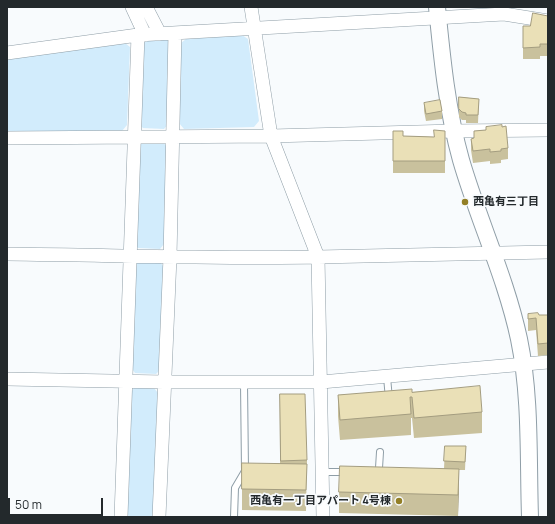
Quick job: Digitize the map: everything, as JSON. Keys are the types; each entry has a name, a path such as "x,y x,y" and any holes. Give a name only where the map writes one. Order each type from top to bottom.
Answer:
{"street":[{"path":"121,517 127,381 134,137 141,35 132,7"},
{"path":"146,7 160,34"},
{"path":"251,7 271,136 318,257 323,517"},
{"path":"7,53 141,35 254,28 438,12 504,14 548,20"},
{"path":"438,12 449,104 454,131 462,161 517,330 524,364 530,517"},
{"path":"160,517 170,257 175,33"},
{"path":"7,138 271,136 548,130"},
{"path":"7,254 130,255 170,257 318,257 548,252"},
{"path":"7,379 244,383 321,382 548,362"}],"lane":[{"path":"387,377 390,404"},
{"path":"234,517 235,488 245,471 244,383"},
{"path":"389,395 397,394"},
{"path":"380,452 376,470 387,468"},
{"path":"323,472 352,472"}],"shaded area":[{"path":"242,35 248,39 259,121 254,127 184,129 179,123 181,43 186,39"},
{"path":"167,39 170,45 168,124 164,129 143,128 138,123 141,46 145,40"},
{"path":"125,43 130,47 127,125 122,131 7,131 7,59"},
{"path":"142,141 163,142 167,147 164,244 160,249 138,248 133,242 137,148"},
{"path":"138,261 160,262 164,267 160,370 156,374 135,373 130,366 133,265"},
{"path":"134,388 154,388 158,393 155,513 152,517 129,517 126,511 131,392"}],"building":[{"path":"533,13 548,16 548,44 540,44 540,47 523,48 523,26 530,26"},
{"path":"459,97 479,99 478,115 466,115 466,113 462,112 459,109"},
{"path":"440,100 442,111 426,114 424,103"},
{"path":"502,125 502,127 506,126 508,148 501,149 501,151 490,152 490,149 473,151 471,139 474,138 474,131 486,130 486,127"},
{"path":"434,130 445,131 445,161 393,161 393,131 403,131 403,136 434,137"},
{"path":"538,313 539,315 548,315 548,343 538,344 536,318 528,319 528,314"},
{"path":"480,386 482,412 414,418 412,397 410,397 411,414 340,420 338,395 412,389 412,392"},
{"path":"280,394 305,394 307,460 281,461"},
{"path":"445,446 466,446 465,462 444,461"},
{"path":"242,463 307,464 306,490 242,489"},
{"path":"340,466 459,469 458,495 339,492"}],"place":[{"name":"西亀有三丁目","path":"465,202"},
{"name":"西亀有一丁目アパート 4号棟","path":"399,501"}]}
